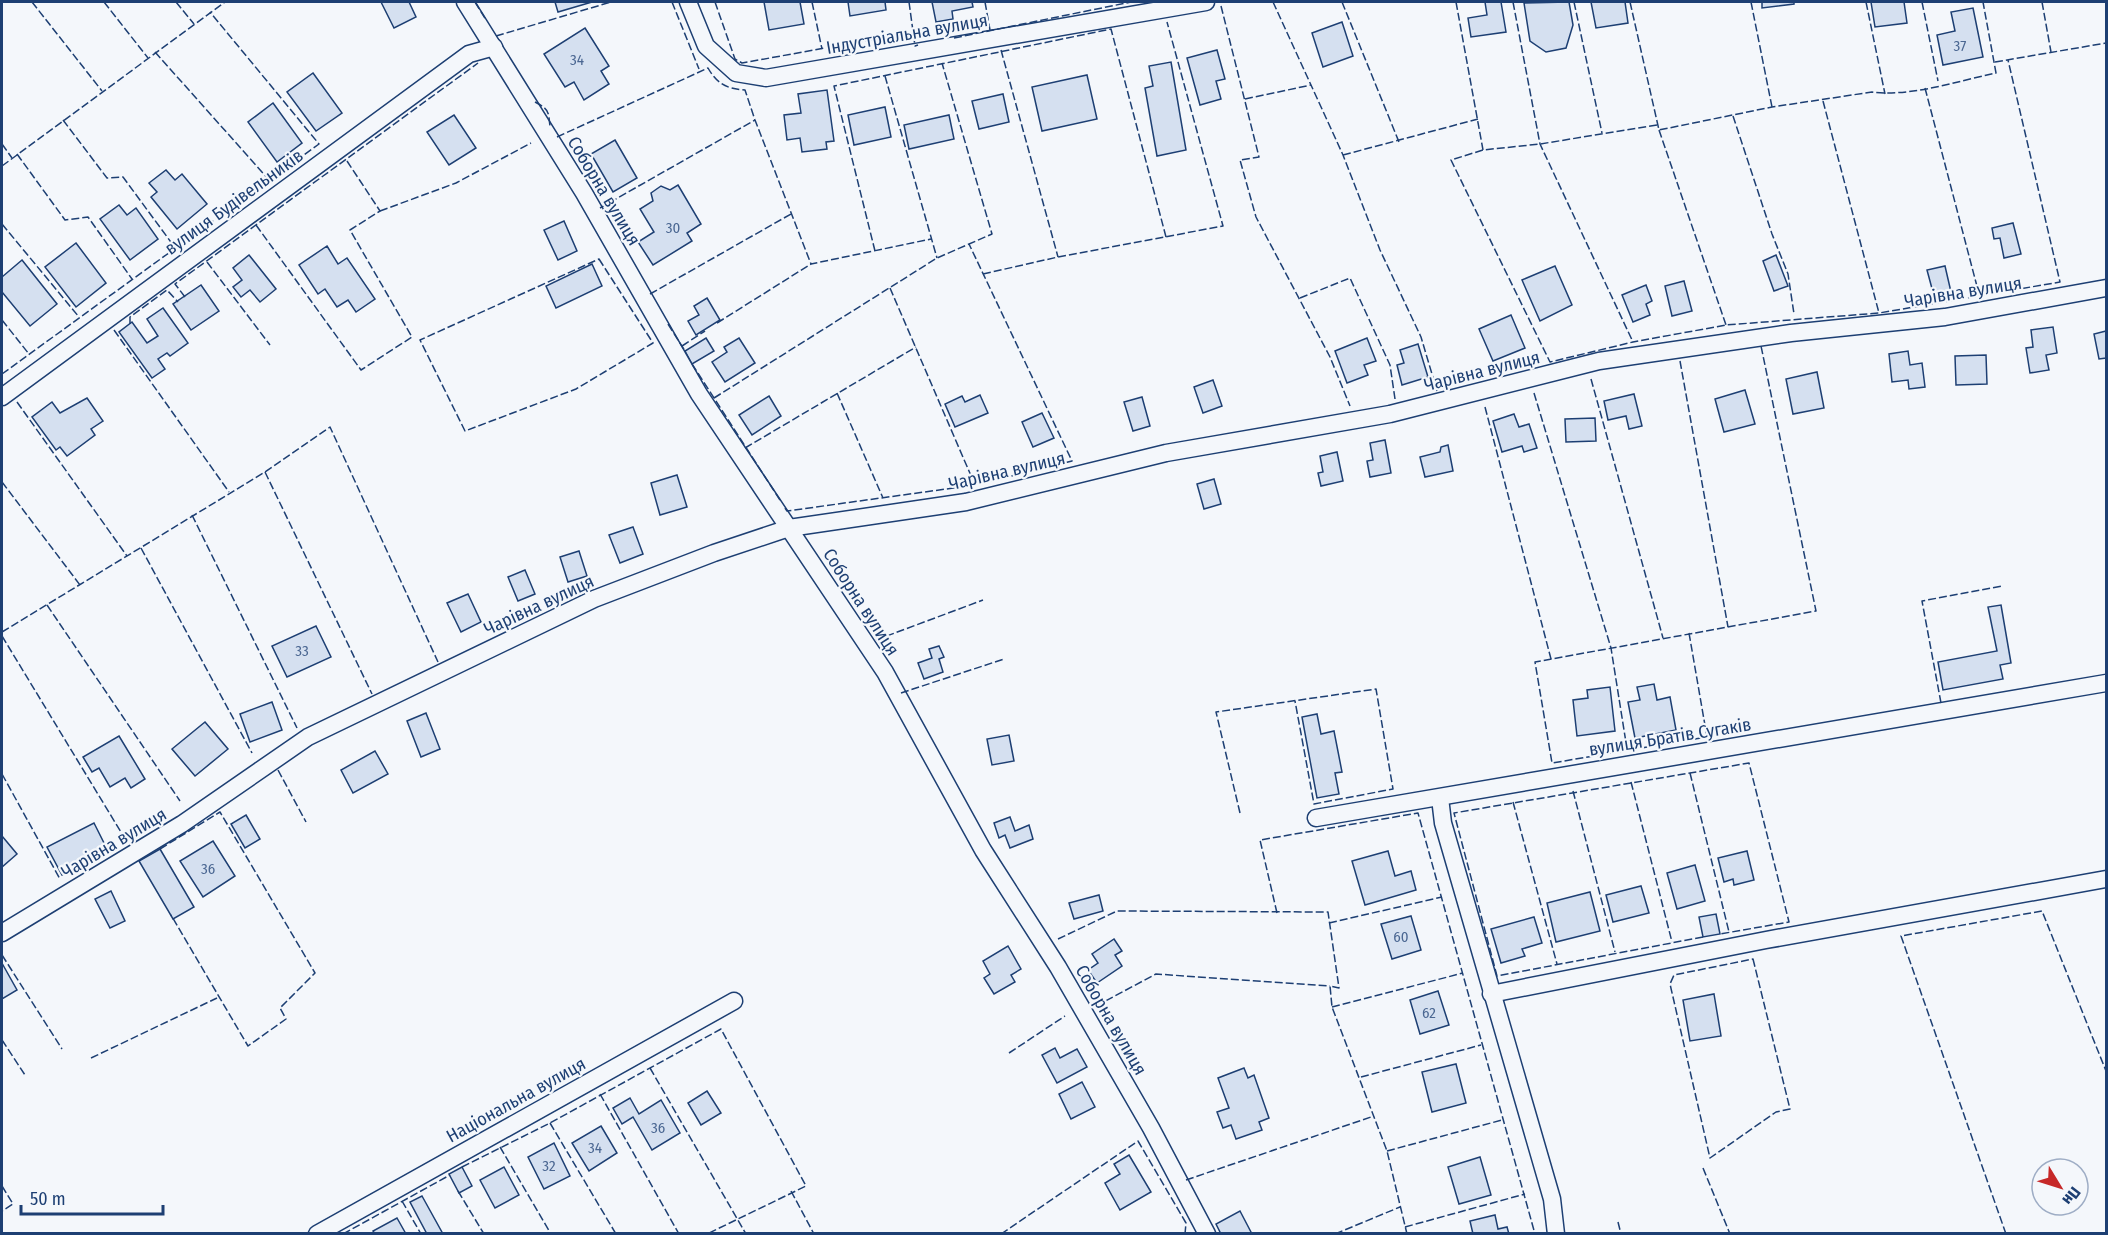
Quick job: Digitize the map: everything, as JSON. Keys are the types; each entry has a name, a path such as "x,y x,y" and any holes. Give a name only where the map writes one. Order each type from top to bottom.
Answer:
{"street":[{"name":"Соборна вулиця","path":"465,2 584,193 699,394 885,672 983,850 1058,967 1151,1128 1207,1233"},
{"name":"Індустріальна вулиця","path":"688,2 706,46 736,73 766,78 1206,2"},
{"name":"вулиця Будівельників","path":"2,396 469,54 494,47"},
{"name":"Чарівна вулиця","path":"2,933 182,824 317,732 594,599 714,553 789,528 966,502 1166,453 1390,414 1599,361 1791,333 1945,317 2106,288"},
{"name":"вулиця Братів Сугаків","path":"1316,818 2106,683"},
{"path":"1440,798 1443,824 1552,1199 1556,1233"},
{"path":"1491,994 1766,940 2106,879"},
{"name":"Національна вулиця","path":"317,1233 734,1001"}],"building":[{"path":"381,2 409,2 416,17 394,28"},
{"path":"555,2 592,2 558,12"},
{"path":"764,2 800,2 804,24 769,30"},
{"path":"848,2 885,2 886,10 850,16"},
{"path":"932,2 972,2 973,7 952,11 953,19 936,22"},
{"path":"1485,2 1501,2 1506,32 1471,37 1468,18 1487,15"},
{"path":"1569,2 1573,25 1566,48 1546,52 1530,41 1524,3"},
{"path":"1591,2 1625,2 1628,23 1596,28"},
{"path":"1762,2 1794,2 1794,4 1762,8"},
{"path":"1871,2 1904,2 1907,23 1875,27"},
{"path":"1973,8 1983,57 1943,65 1937,35 1955,31 1951,12"},
{"path":"1342,22 1353,56 1323,67 1312,33"},
{"path":"585,28 609,66 601,71 609,84 584,100 574,82 565,87 544,54"},
{"path":"1217,50 1225,79 1216,81 1221,99 1200,105 1187,58"},
{"path":"1171,62 1186,150 1157,156 1145,88 1153,86 1149,66"},
{"path":"313,73 342,113 316,131 287,92"},
{"path":"1087,75 1097,119 1042,131 1032,87"},
{"path":"827,90 834,141 826,142 827,149 802,152 800,138 787,140 784,115 801,113 798,94"},
{"path":"1003,94 1009,122 979,129 972,101"},
{"path":"273,103 302,143 277,162 248,122"},
{"path":"885,107 891,137 854,145 848,115"},
{"path":"454,115 476,148 449,165 427,132"},
{"path":"949,115 954,139 909,149 904,125"},
{"path":"615,140 637,178 613,192 591,154"},
{"path":"166,170 175,180 182,174 207,204 177,229 151,197 157,192 149,183"},
{"path":"678,185 701,224 687,233 692,241 653,265 638,242 654,232 640,209 653,201 651,193 661,186 670,190"},
{"path":"119,205 127,215 136,208 158,239 130,260 100,219"},
{"path":"564,221 577,251 558,260 544,230"},
{"path":"2013,223 2021,254 2004,258 2000,238 1994,239 1992,228"},
{"path":"76,243 106,283 76,307 45,267"},
{"path":"327,246 338,264 347,258 375,299 356,312 348,300 337,307 325,289 318,294 299,265"},
{"path":"249,255 276,289 260,302 250,290 241,297 233,287 242,280 233,268"},
{"path":"1776,255 1788,286 1774,291 1763,261"},
{"path":"22,260 57,304 30,326 2,292 2,277"},
{"path":"592,264 602,286 556,308 546,286"},
{"path":"1555,266 1572,305 1540,321 1522,280"},
{"path":"1945,266 1951,292 1934,296 1927,270"},
{"path":"1684,281 1692,311 1672,316 1665,286"},
{"path":"201,285 219,311 191,330 173,304"},
{"path":"1646,285 1652,301 1646,304 1650,315 1633,322 1622,295"},
{"path":"707,298 720,320 696,335 688,321 699,315 694,306"},
{"path":"163,308 188,343 170,356 167,353 158,359 165,369 152,378 119,332 132,322 147,343 158,336 147,319"},
{"path":"1511,315 1525,348 1493,361 1479,329"},
{"path":"2053,327 2057,353 2046,355 2049,370 2030,373 2026,348 2033,347 2031,330"},
{"path":"2106,331 2106,358 2099,359 2094,334"},
{"path":"706,338 714,351 692,364 685,351"},
{"path":"739,338 755,363 725,382 712,362 727,352 724,347"},
{"path":"1367,338 1376,361 1364,365 1368,375 1347,383 1335,351"},
{"path":"1418,344 1428,377 1402,385 1397,365 1404,363 1400,350"},
{"path":"1908,351 1910,365 1922,363 1925,387 1909,389 1908,380 1892,382 1889,354"},
{"path":"1986,355 1987,384 1956,385 1955,356"},
{"path":"1817,372 1824,408 1793,414 1786,379"},
{"path":"1213,380 1222,406 1203,413 1194,387"},
{"path":"1745,390 1755,424 1724,432 1715,399"},
{"path":"1634,394 1642,426 1629,429 1626,416 1608,420 1604,401"},
{"path":"980,395 988,413 955,427 945,404 962,396 965,402"},
{"path":"769,396 781,416 752,435 739,415"},
{"path":"1142,397 1150,426 1133,431 1124,402"},
{"path":"87,398 103,421 91,429 95,435 67,456 60,447 56,450 32,417 52,402 60,413"},
{"path":"1042,413 1054,438 1033,447 1022,422"},
{"path":"1514,414 1519,427 1529,424 1537,448 1524,452 1522,446 1502,452 1493,421"},
{"path":"1595,418 1596,441 1566,442 1565,419"},
{"path":"1385,440 1391,473 1370,477 1367,461 1373,460 1370,443"},
{"path":"1448,445 1453,471 1425,477 1420,457 1440,452 1441,447"},
{"path":"1337,452 1343,481 1321,486 1318,473 1323,472 1320,456"},
{"path":"677,475 687,507 660,515 651,483"},
{"path":"1214,479 1221,504 1204,509 1197,484"},
{"path":"633,527 643,554 620,563 609,535"},
{"path":"579,551 587,576 568,582 560,557"},
{"path":"525,570 535,594 518,601 508,577"},
{"path":"468,594 481,622 461,632 447,603"},
{"path":"2001,605 2011,663 2000,665 2003,679 1943,690 1938,662 1997,651 1988,607"},
{"path":"316,626 331,657 287,677 272,646"},
{"path":"939,646 944,657 939,659 943,672 924,679 918,663 932,658 929,649"},
{"path":"1654,684 1657,700 1670,697 1676,730 1635,738 1628,702 1640,700 1637,687"},
{"path":"1610,687 1615,731 1577,736 1573,700 1588,698 1587,690"},
{"path":"272,702 282,730 250,742 240,714"},
{"path":"426,713 440,749 421,757 407,721"},
{"path":"1317,714 1321,734 1334,731 1342,772 1335,773 1339,794 1317,798 1302,717"},
{"path":"205,722 228,749 195,776 172,749"},
{"path":"1009,735 1014,761 992,765 987,739"},
{"path":"119,736 145,779 131,788 125,778 110,787 99,768 92,772 83,757"},
{"path":"375,751 388,774 353,793 341,770"},
{"path":"246,815 260,839 245,848 231,824"},
{"path":"1010,817 1015,831 1029,825 1033,839 1010,848 1005,835 999,838 994,823"},
{"path":"94,823 108,851 62,875 47,847"},
{"path":"2,836 17,854 2,867"},
{"path":"213,841 235,876 203,897 180,861"},
{"path":"160,849 194,907 173,919 139,861"},
{"path":"1388,851 1395,876 1411,871 1416,890 1365,905 1352,861"},
{"path":"1747,851 1754,880 1734,885 1733,879 1724,882 1718,858"},
{"path":"1695,865 1705,901 1677,909 1667,873"},
{"path":"1641,886 1649,913 1613,922 1606,895"},
{"path":"111,891 125,921 110,928 95,899"},
{"path":"1590,892 1600,931 1556,942 1547,903"},
{"path":"1099,895 1103,911 1074,919 1069,903"},
{"path":"1716,914 1720,934 1703,937 1699,917"},
{"path":"1411,916 1421,950 1392,959 1381,924"},
{"path":"1534,917 1542,943 1522,949 1525,956 1501,963 1491,929"},
{"path":"1114,939 1122,951 1115,955 1122,966 1097,983 1088,970 1098,963 1092,954"},
{"path":"1008,946 1021,969 1011,975 1015,982 994,994 984,978 990,974 983,961"},
{"path":"2,966 17,990 2,999"},
{"path":"1438,991 1449,1025 1420,1034 1410,1000"},
{"path":"1714,994 1721,1036 1690,1041 1683,1000"},
{"path":"1055,1048 1060,1058 1077,1049 1087,1067 1057,1083 1042,1055"},
{"path":"1456,1064 1466,1103 1432,1112 1422,1072"},
{"path":"1244,1068 1248,1078 1254,1075 1269,1118 1259,1122 1262,1130 1236,1139 1231,1125 1223,1128 1217,1112 1229,1108 1218,1078"},
{"path":"1082,1082 1095,1107 1071,1119 1059,1094"},
{"path":"707,1091 721,1113 701,1125 688,1103"},
{"path":"630,1098 639,1114 661,1100 680,1133 652,1150 633,1117 622,1124 613,1108"},
{"path":"601,1126 617,1153 589,1171 572,1143"},
{"path":"554,1143 570,1176 544,1189 528,1157"},
{"path":"1129,1155 1151,1192 1120,1210 1105,1183 1120,1174 1114,1164"},
{"path":"1480,1157 1491,1195 1459,1204 1448,1167"},
{"path":"462,1167 472,1186 459,1193 449,1174"},
{"path":"504,1167 519,1195 495,1208 480,1180"},
{"path":"422,1196 443,1234 427,1234 410,1202"},
{"path":"1240,1211 1252,1234 1221,1234 1216,1224"},
{"path":"1495,1215 1498,1229 1507,1227 1509,1234 1473,1234 1470,1221"},
{"path":"397,1218 406,1234 375,1234 373,1231"}],"fence":[{"path":"32,2 102,91"},
{"path":"104,2 148,58"},
{"path":"176,2 194,24"},
{"path":"2,166 225,2"},
{"path":"475,2 486,20"},
{"path":"496,36 611,2"},
{"path":"672,2 699,69"},
{"path":"715,2 735,59 742,63 914,32"},
{"path":"812,2 822,49"},
{"path":"909,2 915,46 918,45"},
{"path":"985,2 990,30"},
{"path":"954,38 1131,2"},
{"path":"1273,2 1343,155 1380,250 1421,337 1437,391"},
{"path":"1342,2 1399,142"},
{"path":"1456,2 1483,150"},
{"path":"1513,2 1540,144 1633,342"},
{"path":"1574,2 1602,133"},
{"path":"1630,2 1659,130 1772,107 1872,92 1919,90 1996,73 1983,2"},
{"path":"1751,2 1772,107"},
{"path":"1866,2 1885,94"},
{"path":"1922,2 1938,81"},
{"path":"2042,2 2051,52"},
{"path":"1221,6 1259,157 1240,160 1256,217 1330,357 1350,406"},
{"path":"2,374 319,144 210,12"},
{"path":"983,274 1058,257 1223,226 1167,22"},
{"path":"875,251 834,86 1111,29 1166,237"},
{"path":"1995,62 2106,43"},
{"path":"1001,50 1058,257"},
{"path":"155,52 270,181"},
{"path":"1657,125 1540,144 1483,150 1451,160 1550,362 1633,342 1726,325 1879,313 2060,282 2008,60"},
{"path":"185,297 175,284 478,63"},
{"path":"714,398 937,258 992,234 942,63"},
{"path":"557,137 708,68 723,85 745,90 811,264 931,239"},
{"path":"885,76 937,258"},
{"path":"1245,99 1311,85"},
{"path":"1925,88 1979,294"},
{"path":"1823,101 1879,313"},
{"path":"535,102 547,111 550,126"},
{"path":"1733,116 1772,234 1788,274 1794,314"},
{"path":"1343,155 1478,119"},
{"path":"63,120 107,178 123,177 176,249"},
{"path":"600,208 755,120"},
{"path":"1659,130 1726,325"},
{"path":"380,211 456,183 531,143"},
{"path":"2,144 12,158"},
{"path":"17,154 65,220 88,217 132,279"},
{"path":"256,225 361,370 412,337 350,230 380,211 347,161"},
{"path":"650,294 791,214"},
{"path":"2,224 79,317"},
{"path":"785,508 787,511 975,485 1072,461 969,244"},
{"path":"599,259 653,343 576,389 465,431 420,340 599,259"},
{"path":"207,262 270,345"},
{"path":"717,323 811,264"},
{"path":"1300,298 1350,278 1390,365 1395,399"},
{"path":"890,288 975,485"},
{"path":"130,324 130,317 167,290 178,302"},
{"path":"2,320 29,354"},
{"path":"668,324 685,351"},
{"path":"114,330 229,492"},
{"path":"682,346 705,331"},
{"path":"1689,633 1707,737 1552,763 1535,662 1816,611 1761,346"},
{"path":"745,448 916,347"},
{"path":"1680,361 1728,627"},
{"path":"692,364 780,500"},
{"path":"1591,379 1663,638"},
{"path":"837,393 883,498"},
{"path":"1534,393 1611,648 1627,749"},
{"path":"17,402 127,556"},
{"path":"1485,407 1551,659"},
{"path":"2,632 265,472 330,427 438,662"},
{"path":"265,472 372,694"},
{"path":"2,482 80,585"},
{"path":"192,515 297,728"},
{"path":"141,548 252,753"},
{"path":"1941,703 1922,601 2002,586"},
{"path":"876,640 983,600"},
{"path":"47,605 180,801"},
{"path":"2,636 127,842"},
{"path":"901,693 1004,659"},
{"path":"1240,813 1216,712 1376,689 1393,789 1314,804 1295,701"},
{"path":"1703,937 1497,976 1454,813 1749,763 1789,922 1720,934"},
{"path":"278,770 306,822"},
{"path":"1690,773 1729,932"},
{"path":"2,774 60,879"},
{"path":"1631,782 1672,942"},
{"path":"1573,791 1615,952"},
{"path":"1513,802 1557,964"},
{"path":"160,849 220,812 315,973 280,1008 286,1019 248,1046 171,915"},
{"path":"1277,913 1260,840 1418,813 1535,1234"},
{"path":"1329,923 1442,897"},
{"path":"1058,939 1117,911 1328,912 1339,988 1330,986 1332,1007 1387,1151 1407,1234"},
{"path":"2006,1234 1901,936 2042,911 2106,1071"},
{"path":"2,955 62,1049"},
{"path":"1753,959 1790,1109 1776,1112 1710,1158 1670,984 1674,975 1753,959"},
{"path":"1332,1007 1463,973"},
{"path":"1096,1006 1156,974 1330,986"},
{"path":"91,1058 217,998"},
{"path":"1009,1053 1065,1016"},
{"path":"462,1167 550,1123 721,1029 806,1186 707,1234"},
{"path":"2,1040 25,1075"},
{"path":"1361,1077 1481,1045"},
{"path":"650,1068 746,1234"},
{"path":"600,1094 679,1234"},
{"path":"1186,1180 1374,1116"},
{"path":"1387,1151 1502,1120"},
{"path":"550,1123 616,1234"},
{"path":"1001,1234 1138,1141 1186,1223 1185,1234"},
{"path":"500,1147 551,1234"},
{"path":"1703,1168 1730,1234"},
{"path":"343,1234 450,1175"},
{"path":"2,1186 13,1204 2,1211"},
{"path":"458,1191 484,1234"},
{"path":"791,1191 814,1234"},
{"path":"1405,1227 1525,1194"},
{"path":"402,1201 421,1234"},
{"path":"1335,1234 1400,1207"},
{"path":"1618,1222 1621,1234"}]}
